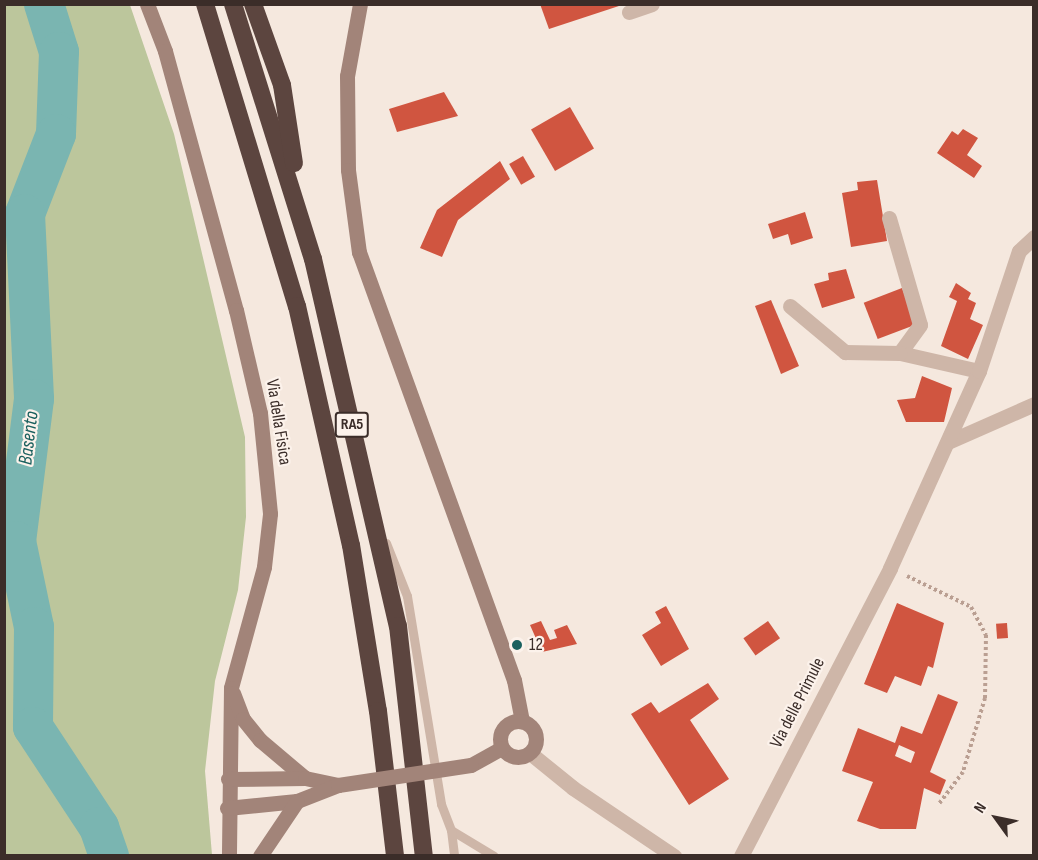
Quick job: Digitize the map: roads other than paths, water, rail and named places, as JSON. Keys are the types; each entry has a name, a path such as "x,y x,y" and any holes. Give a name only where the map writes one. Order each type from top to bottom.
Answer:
{"highway":[{"name":"RA5","path":"205,4 297,306 351,545 378,711 394,855"},
{"name":"RA5","path":"233,4 303,224 398,626 424,855"},
{"path":"254,4 282,85 303,224"}],"street":[{"name":"Via della Fisica","path":"147,4 168,63 260,413 270,514 264,567 231,688 227,808 229,855"},
{"path":"360,4 347,76 348,170 359,252 514,680 522,721 537,738 530,753"},
{"path":"629,12 652,4"},
{"path":"889,218 920,326 900,352"},
{"name":"Via delle Primule","path":"741,855 890,568 979,370 1019,251 1034,237"},
{"path":"790,306 845,352 900,352 979,370"},
{"path":"948,442 1034,404"},
{"path":"231,688 243,720 305,778"},
{"path":"227,808 297,801 338,785 471,765 502,748 507,725 522,721"},
{"path":"502,748 515,757 530,753"},
{"path":"530,753 573,788 674,855"},
{"path":"228,779 305,778 338,785"},
{"path":"260,855 297,801"}],"lane":[{"path":"368,494 406,596 441,804 451,830 454,855"},
{"path":"451,830 492,854 503,855"}],"waterway":[{"name":"Basento","path":"44,4 59,52 56,134 25,214 34,399 16,541 34,627 33,727 99,827 109,856"}],"place":[{"name":"12","path":"517,645"}]}
